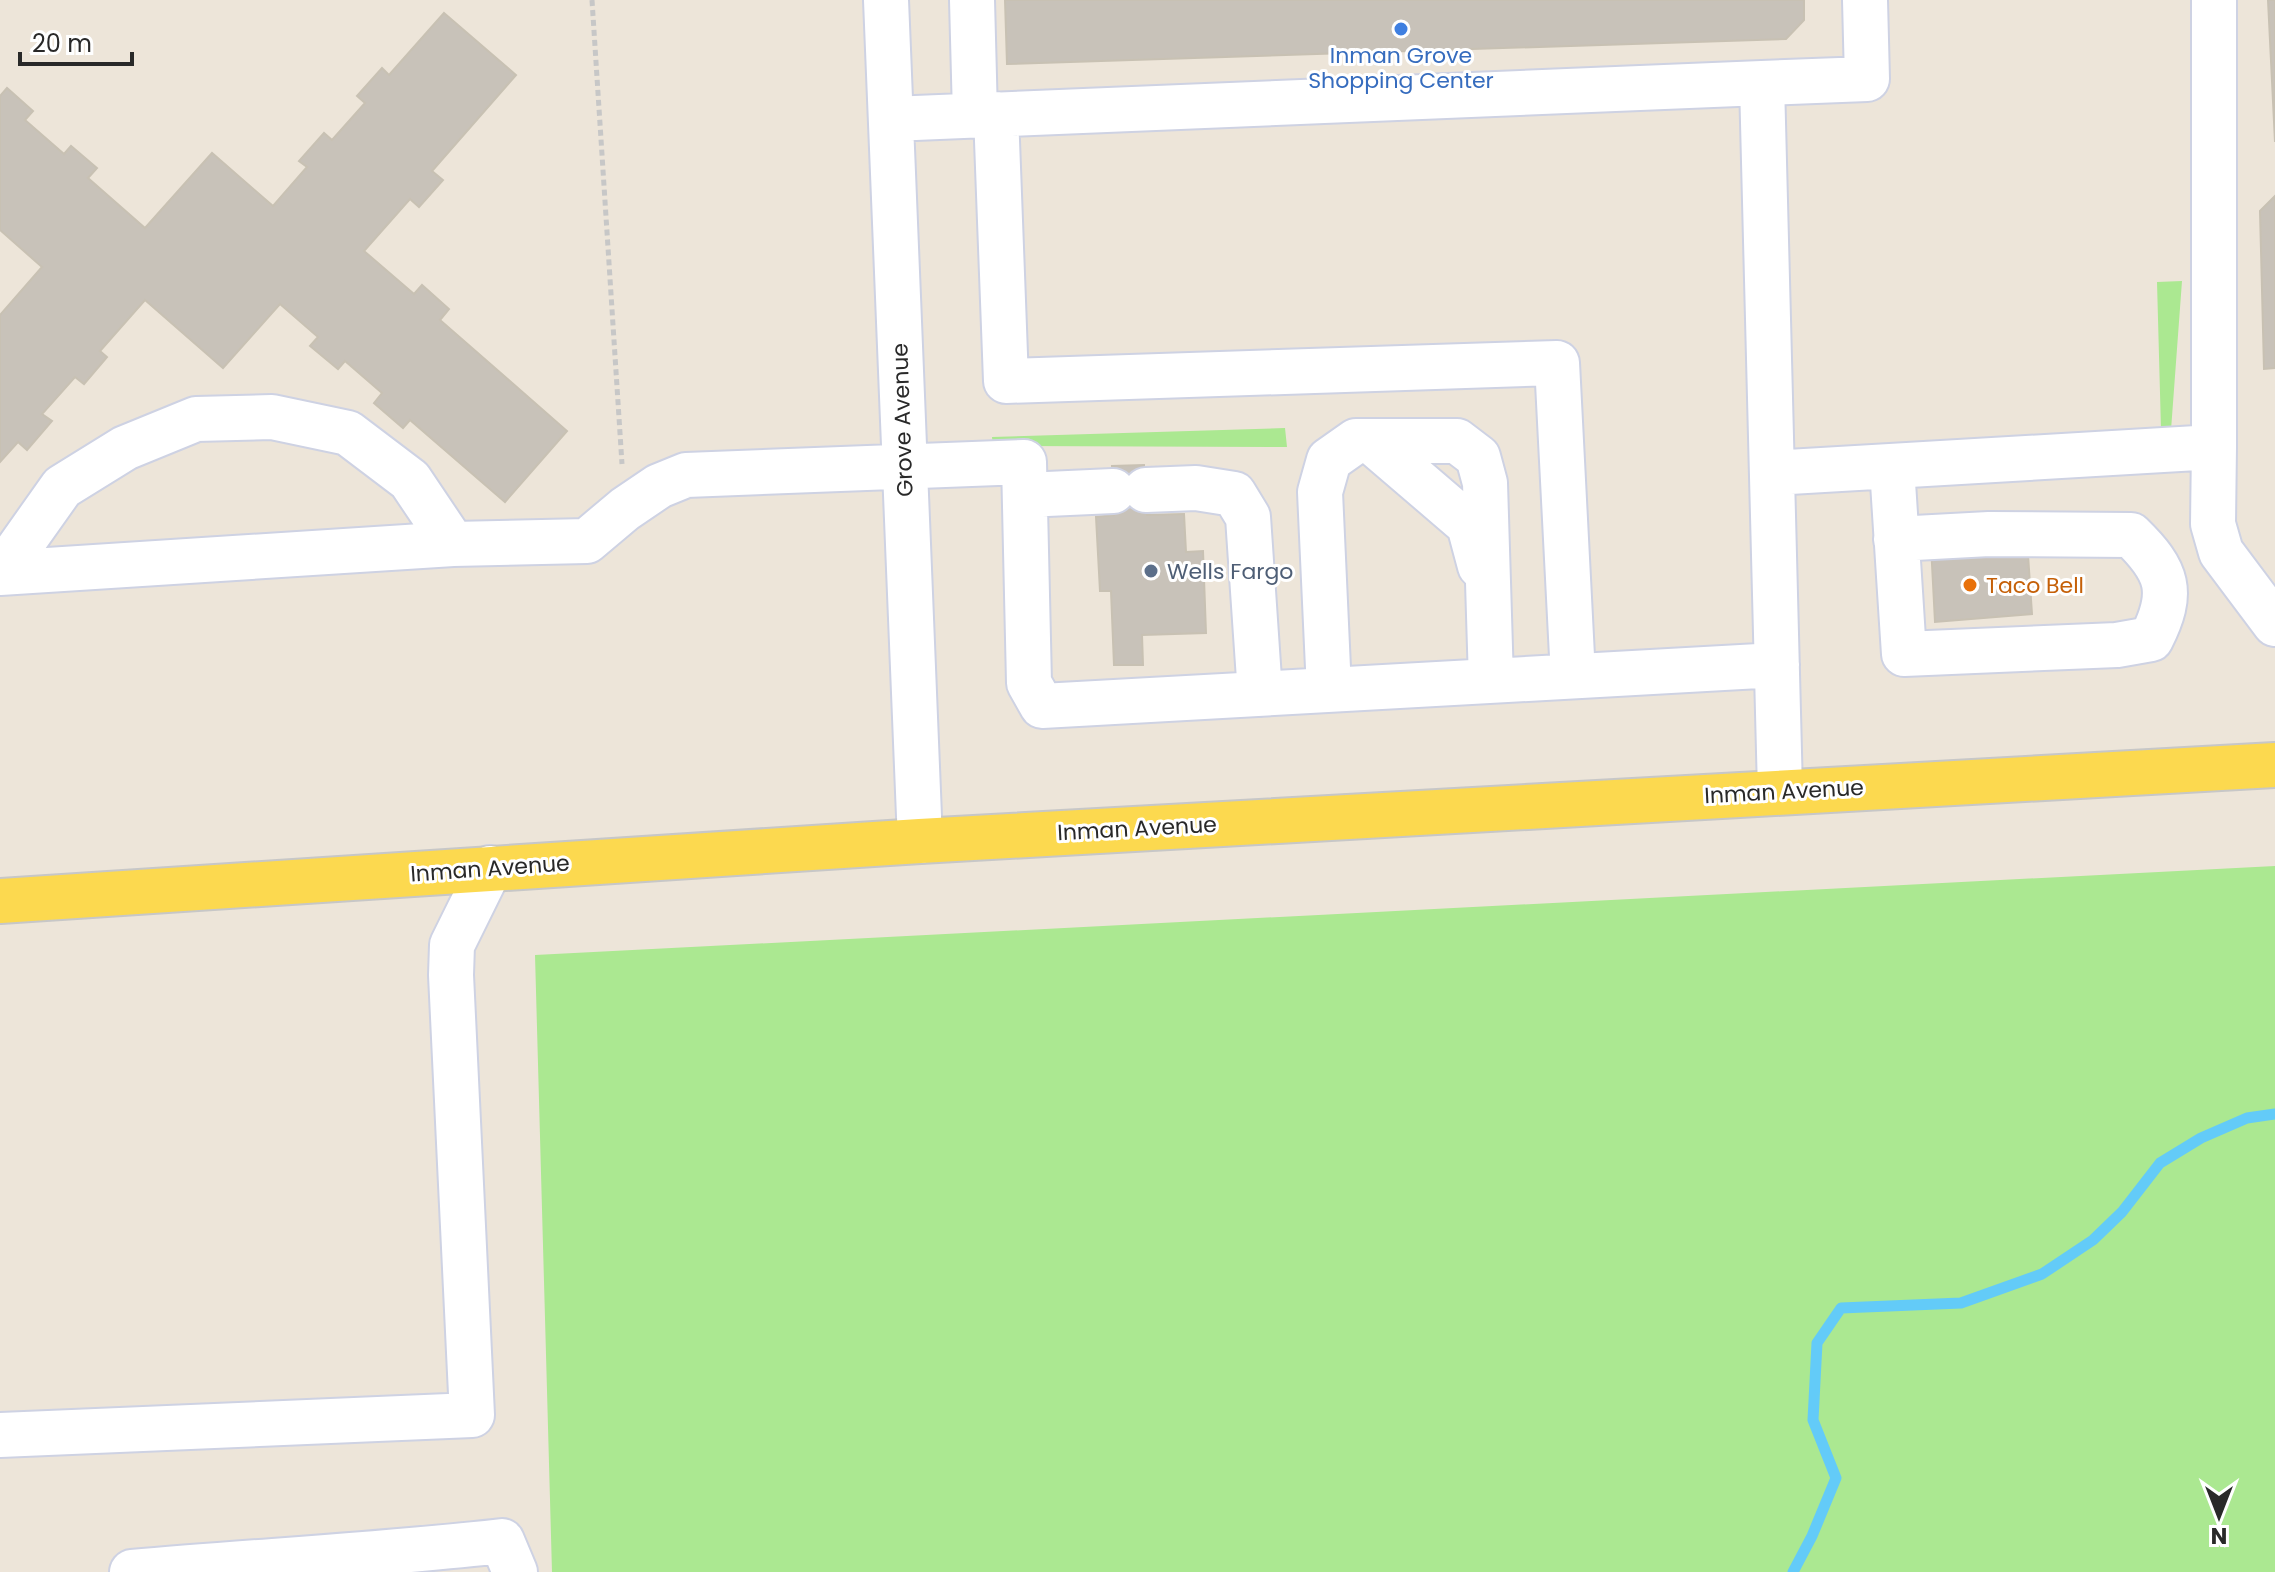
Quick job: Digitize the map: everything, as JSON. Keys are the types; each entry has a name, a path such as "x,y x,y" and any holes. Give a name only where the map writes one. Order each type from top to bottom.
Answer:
{"main road":[{"name":"Inman Avenue","path":"0,901 920,841 2275,765"}],"street":[{"name":"Grove Avenue","path":"886,0 920,841"},
{"path":"972,0 986,114 1006,381 1557,363 1573,676"},
{"path":"891,119 1867,79 1865,0"},
{"path":"2214,0 2213,524 2221,552 2275,624"},
{"path":"1762,83 1780,791"},
{"path":"1,573 62,487 125,448 196,419 272,417 348,433 410,480 453,544"},
{"path":"1329,690 1320,492 1329,460 1356,441 1457,441 1478,457 1485,483 1491,681"},
{"path":"1371,441 1469,525 1488,599"},
{"path":"1772,473 2214,447"},
{"path":"1,573 453,544 587,541 659,486 686,475 1024,462 1029,683 1042,706 1777,665"},
{"path":"1892,467 1896,539 1904,654 2117,645 2151,639 2163,615 2166,585 2152,556 2131,535 1989,534 1896,539"},
{"path":"1025,495 1196,488 1234,494 1248,517 1260,694"},
{"path":"0,1435 472,1415 452,945 490,868"},
{"path":"132,1572 394,1553 502,1541 515,1572"}],"path":[{"path":"592,0 625,509"}],"green space":[{"path":"2182,281 2171,430 2161,430 2157,282"},
{"path":"1285,428 1287,447 993,446 992,437"},
{"path":"2275,866 2275,1572 552,1572 535,955"}],"building":[{"name":"Inman Grove Shopping Center","path":"1005,0 1804,0 1804,20 1786,39 1007,64"},
{"path":"2268,0 2275,0 2275,142"},
{"path":"444,13 516,75 432,171 443,180 419,207 410,199 364,251 414,294 422,285 449,309 440,320 567,431 505,502 410,420 403,428 374,403 382,393 345,361 338,369 310,346 318,337 280,304 223,368 145,300 100,351 107,357 84,384 75,377 42,414 52,421 27,450 18,442 0,462 0,315 42,267 0,230 0,96 7,88 33,111 25,120 64,154 71,146 97,168 88,178 145,228 212,153 273,206 307,167 299,161 324,133 332,140 365,103 357,96 382,68 389,75"},
{"path":"2275,196 2275,368 2264,369 2260,211"},
{"name":"Wells Fargo","path":"1144,465 1147,515 1184,514 1186,552 1203,551 1206,633 1142,635 1143,665 1114,665 1111,591 1100,591 1096,517 1114,515 1112,466"},
{"path":"2027,540 2032,614 1935,622 1931,545"}],"waterway":[{"path":"1793,1572 1836,1478 1813,1420 1817,1343 1841,1308 1961,1303 2042,1274 2093,1240 2122,1212 2160,1163 2201,1138 2247,1118 2275,1114"}],"place":[{"name":"Inman Grove Shopping Center","path":"1401,29"},
{"name":"Wells Fargo","path":"1151,571"},
{"name":"Taco Bell","path":"1970,585"}]}
